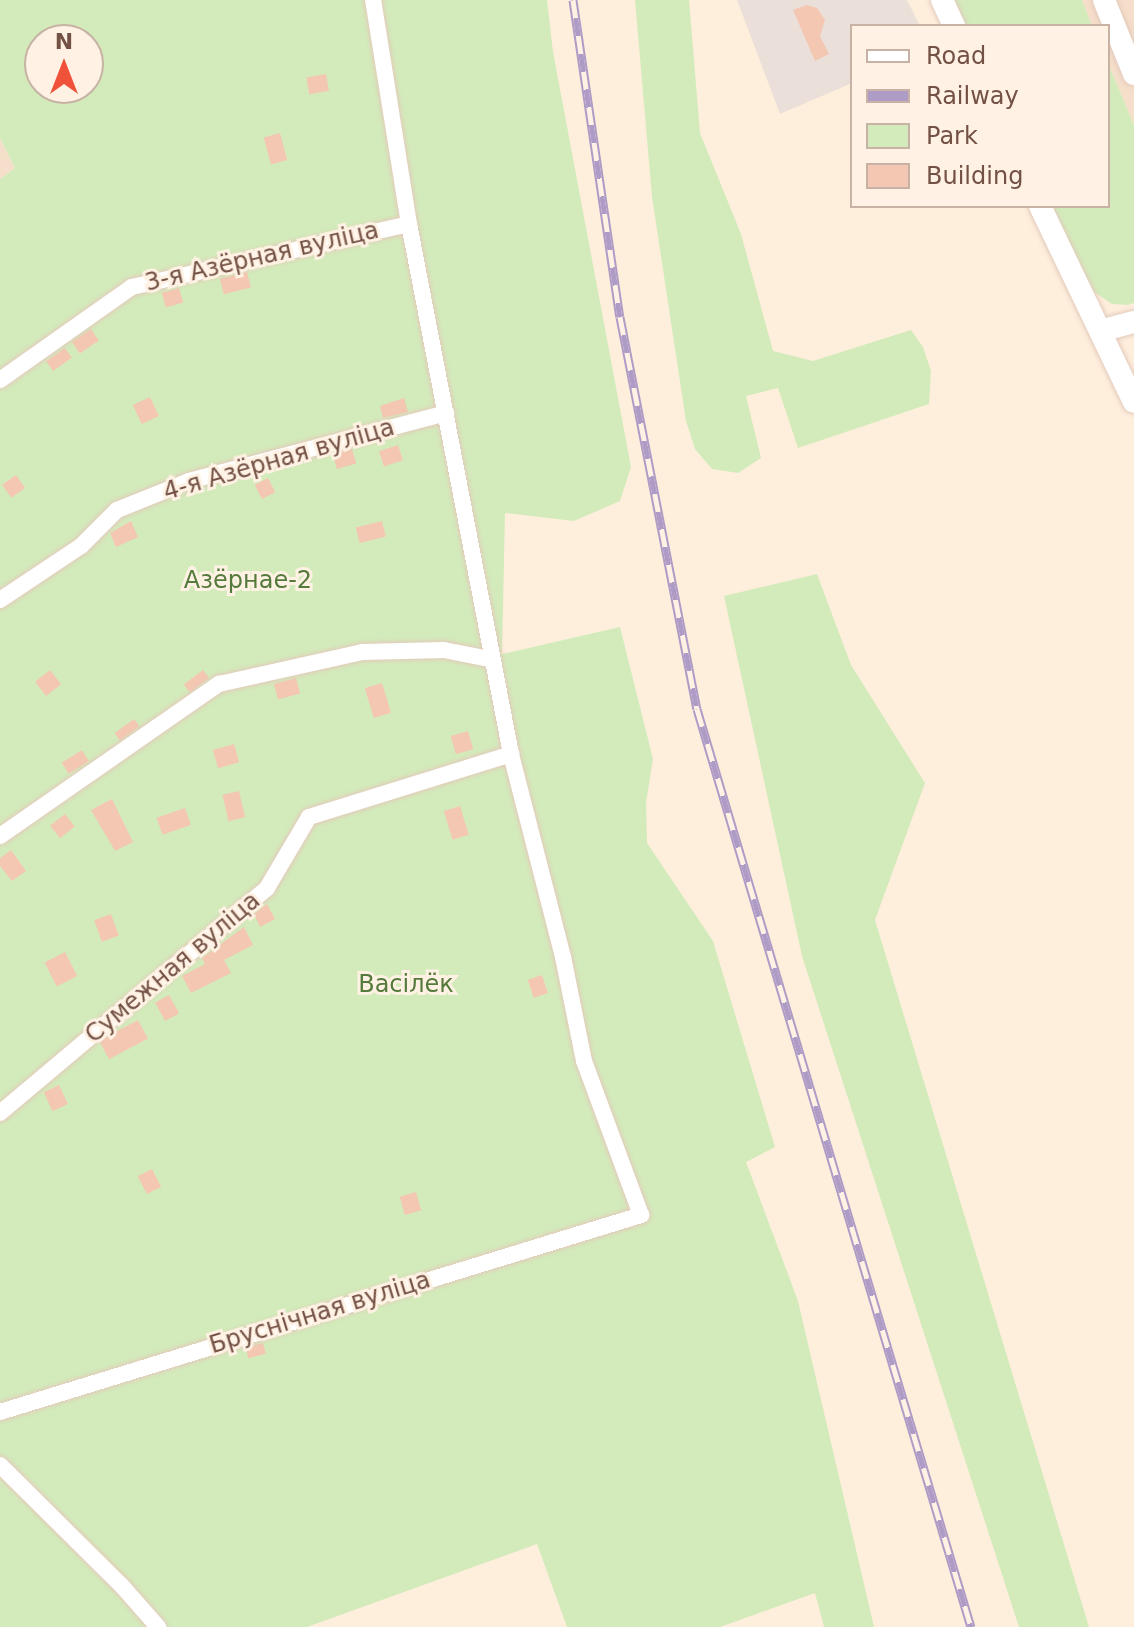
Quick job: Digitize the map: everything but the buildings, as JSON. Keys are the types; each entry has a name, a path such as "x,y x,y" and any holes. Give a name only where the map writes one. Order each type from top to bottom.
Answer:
{"main road":[{"path":"942,0 953,24"},
{"path":"1104,0 1134,74"},
{"path":"1041,208 1134,402"},
{"path":"1100,331 1134,322"}],"street":[{"path":"373,0 409,224 490,659 511,754"},
{"name":"3-я Азёрная вуліца","path":"0,380 132,287 409,224"},
{"name":"4-я Азёрная вуліца","path":"0,600 81,546 117,510 131,504 189,481 446,413"},
{"path":"0,836 219,684 362,652 444,650 490,659"},
{"name":"Сумежная вуліца","path":"0,1113 267,888 309,817 511,754"},
{"name":"Бруснічная вуліца","path":"0,1412 641,1215 584,1061 563,957 511,754"},
{"path":"0,1465 122,1586 158,1627"}],"shaded area":[{"path":"737,0 907,0 919,24 850,24 850,84 780,114"},
{"path":"1082,0 1134,0 1134,125 1110,68 1110,24 1091,24"},
{"path":"0,138 15,168 0,179"}],"green space":[{"path":"0,0 547,0 553,52 631,467 620,501 574,521 505,513 502,654 620,627 653,759 646,803 647,843 713,941 775,1147 746,1162 798,1301 874,1627 824,1627 815,1593 720,1627 567,1627 537,1544 307,1627 0,1627 0,179 15,168 0,138"},
{"path":"635,0 689,0 700,133 741,234 773,351 813,361 911,330 923,347 931,371 929,404 798,448 778,388 746,396 761,458 738,473 712,469 695,449 686,421 652,197"},
{"path":"951,0 1082,0 1091,24 963,24"},
{"path":"1110,68 1134,125 1134,303 1112,304 1094,292 1052,208 1110,208"},
{"path":"817,574 851,665 925,783 875,920 1089,1627 1019,1627 802,956 724,596"}],"railway":[{"path":"573,0 620,317 697,709 971,1627"}],"park label":[{"name":"Азёрнае-2","path":"248,581"},
{"name":"Васілёк","path":"406,985"}]}
